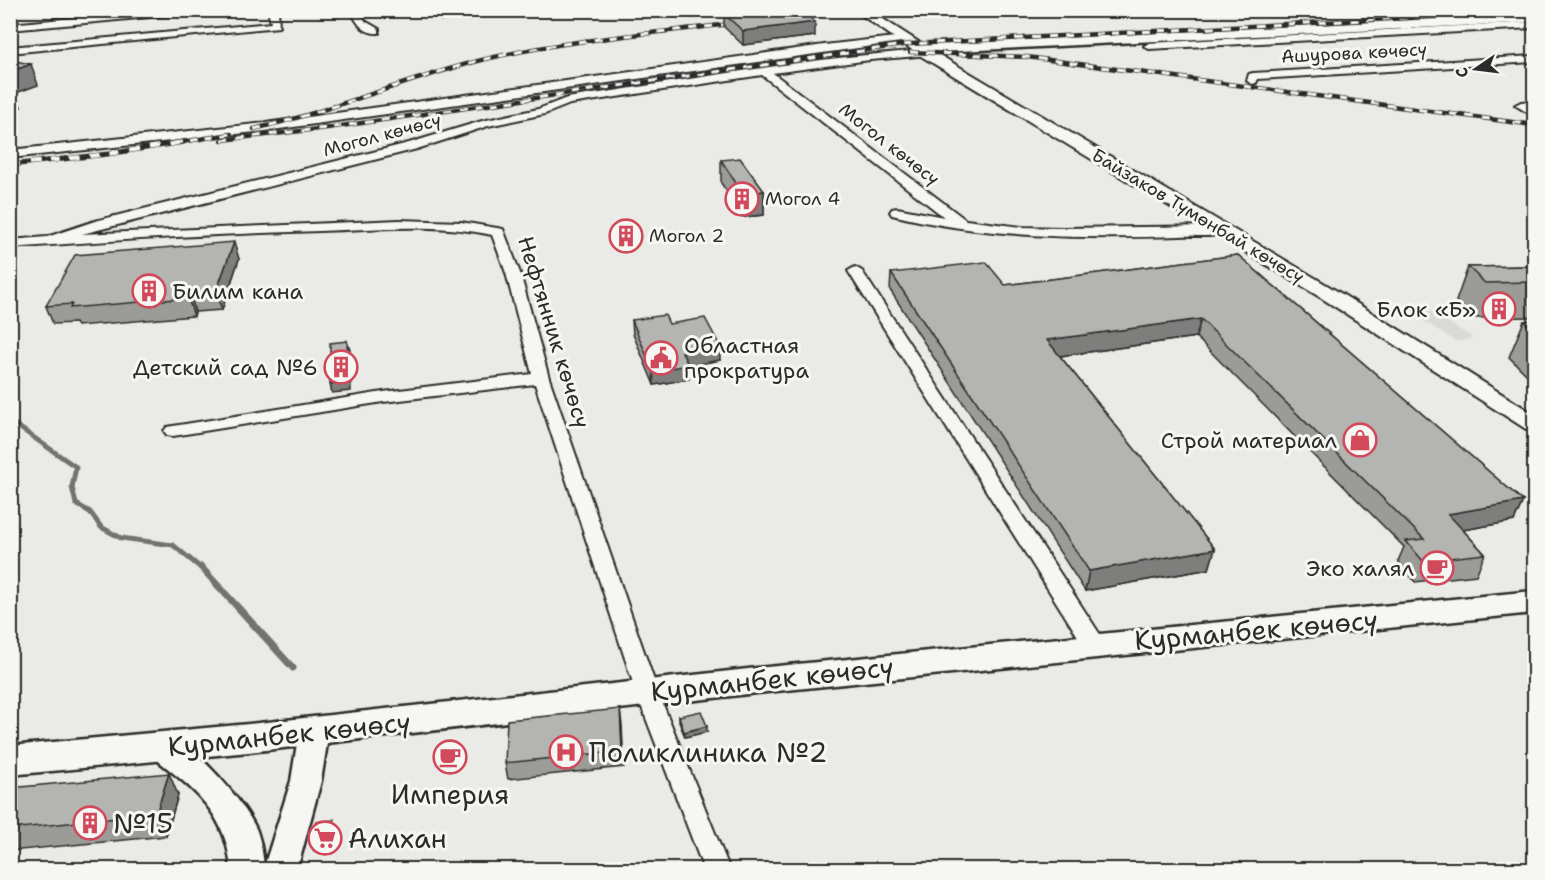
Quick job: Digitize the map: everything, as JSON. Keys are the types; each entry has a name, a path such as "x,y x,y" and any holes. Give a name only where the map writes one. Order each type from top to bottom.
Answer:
{"main road":[{"name":"Байзаков Түмөнбай көчөсү","path":"861,10 916,47 1222,230 1534,424"},
{"name":"Курманбек көчөсү","path":"10,760 163,748 647,692 1534,602"}],"street":[{"path":"10,27 193,10"},
{"path":"10,50 276,25 273,10"},
{"path":"356,10 361,23 375,32"},
{"path":"434,10 441,16 491,10"},
{"path":"10,154 257,128 824,48 916,47 1534,18"},
{"path":"1149,46 1534,25"},
{"name":"Могол көчөсү","path":"10,244 49,241 100,224 402,149 486,123 513,119 567,101 764,70 870,57 916,47"},
{"name":"Ашурова көчөсү","path":"1252,81 1253,76 1534,59"},
{"name":"Могол көчөсү","path":"764,70 963,224"},
{"path":"897,213 963,224 1037,232 1141,234 1222,230"},
{"name":"Нефтянник көчөсү","path":"49,241 233,230 394,225 485,228 498,232 513,273 541,378 647,692 717,870"},
{"path":"855,271 1095,645"},
{"path":"173,431 383,397 541,378"},
{"path":"280,870 306,781 314,731"},
{"path":"163,748 200,776 223,800 240,831 248,870"}],"shaded area":[{"path":"1422,306 1473,338 1457,342 1406,310"}],"building":[{"path":"754,10 799,10 815,22 743,31 724,14"},
{"path":"10,60 31,64 10,72"},
{"path":"740,158 764,191 743,194 721,160"},
{"path":"234,242 216,292 190,294 188,298 70,308 72,304 46,306 75,255"},
{"name":"Строй материал","path":"1238,255 1523,501 1448,514 1485,554 1423,561 1406,541 1424,539 1201,319 1047,340 1215,549 1089,571 891,273 986,262 1005,285"},
{"path":"1534,266 1534,282 1485,283 1468,267"},
{"path":"665,315 669,324 705,318 720,346 682,352 688,365 653,371 632,320"},
{"path":"1534,320 1534,331 1524,321"},
{"name":"Детский сад №6","path":"347,341 348,381 330,384 330,343"},
{"name":"Поликлиника №2","path":"620,709 622,751 505,763 507,720"},
{"path":"701,711 707,726 684,732 679,716"},
{"path":"169,773 156,814 10,829 10,788"},
{"path":"334,820 329,843 312,845 317,822"}],"waterway":[{"path":"10,421 76,467 72,487 76,504 90,512 101,527 121,538 173,545 202,569"},
{"path":"201,567 293,668"}],"railway":[{"path":"222,140 327,128 910,44 1534,11"},
{"path":"254,129 284,122 460,66 521,51 645,33 739,23"},
{"path":"910,52 1027,57 1534,125"},
{"path":"175,143 231,134"},
{"path":"10,165 108,154 184,142"}],"place":[{"name":"Могол 4","path":"742,199"},
{"name":"Могол 2","path":"626,236"},
{"name":"Билим кана","path":"149,291"},
{"name":"Блок «Б»","path":"1499,309"},
{"name":"Областная прократура","path":"661,358"},
{"name":"Детский сад №6","path":"341,367"},
{"name":"Строй материал","path":"1360,440"},
{"name":"Эко халял","path":"1437,568"},
{"name":"Поликлиника №2","path":"566,752"},
{"name":"Империя","path":"450,757"},
{"name":"№15","path":"90,823"},
{"name":"Алихан","path":"325,838"}]}
